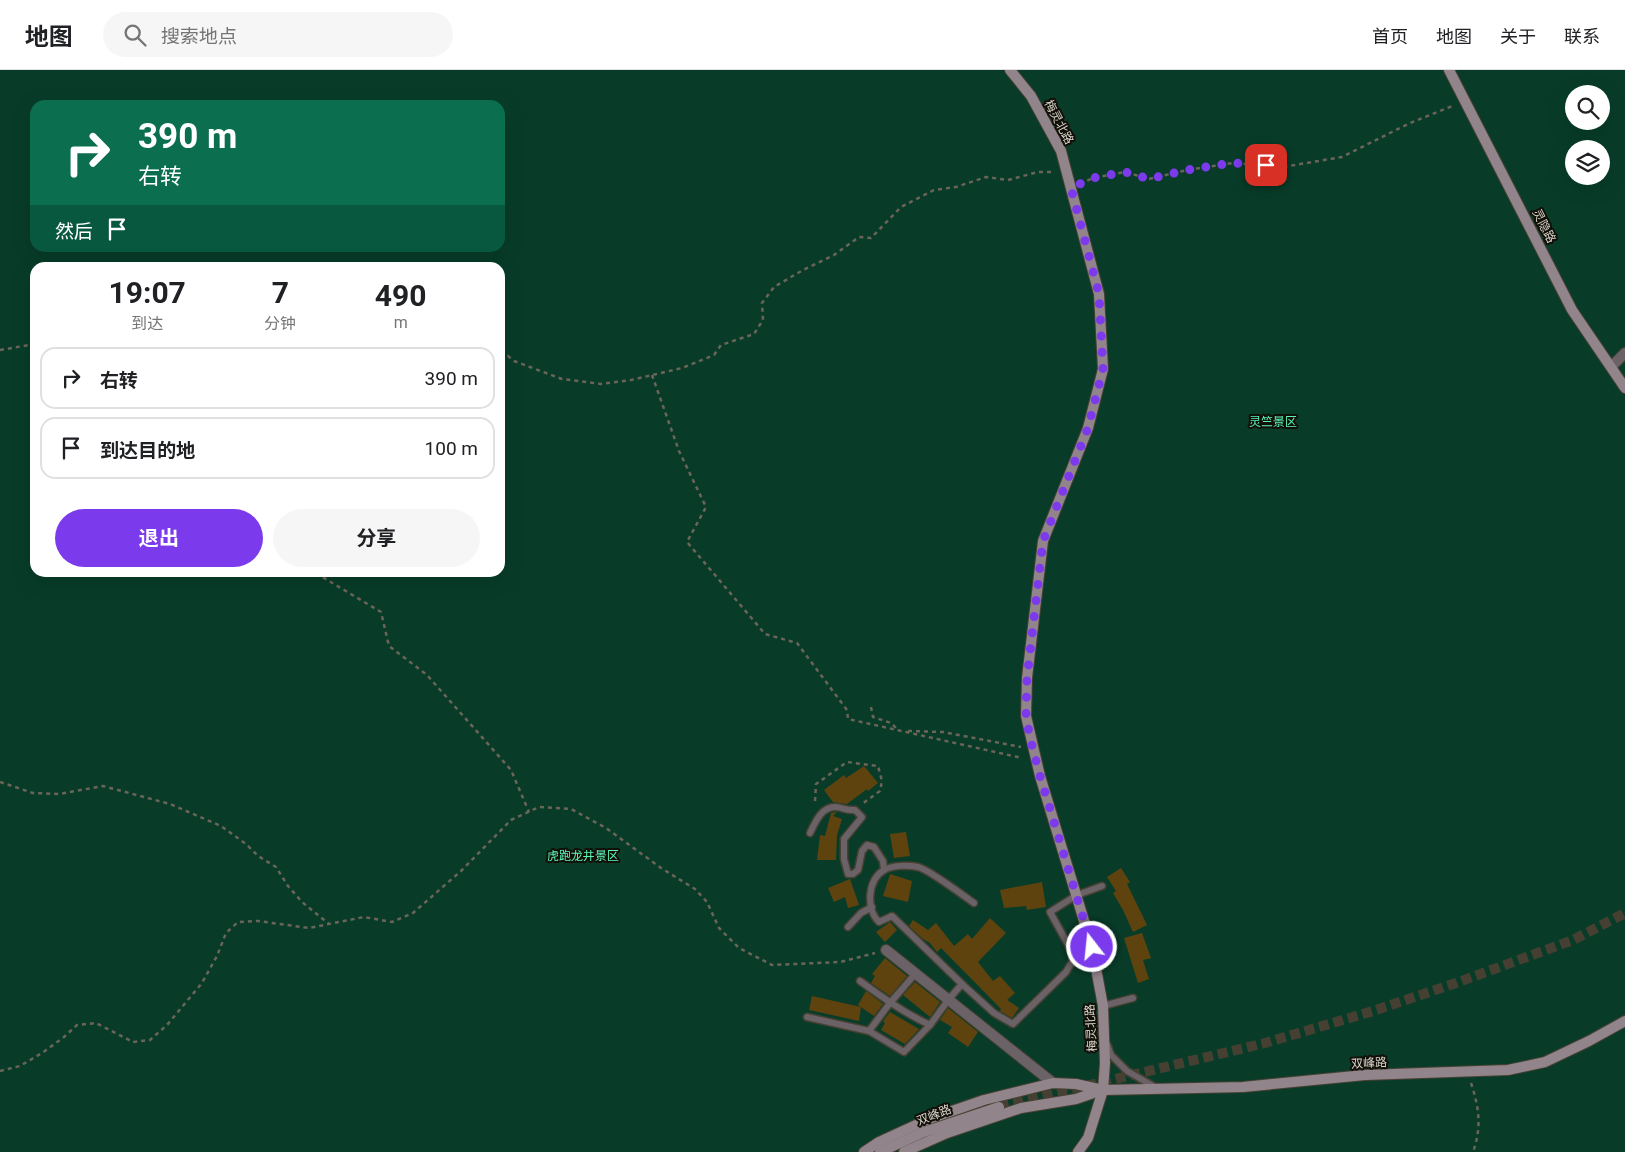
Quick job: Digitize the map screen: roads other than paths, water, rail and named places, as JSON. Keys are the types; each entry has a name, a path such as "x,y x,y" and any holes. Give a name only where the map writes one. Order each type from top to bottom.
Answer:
{"main road":[{"name":"梅灵北路","path":"1010,70 1031,96 1061,152 1099,294 1103,369 1088,428 1043,541 1027,678 1026,716 1033,749 1092,947 1104,1006 1105,1063 1103,1090 1088,1138 1078,1152"},
{"name":"灵隐路","path":"1449,70 1572,310 1625,388"},
{"name":"双峰路","path":"1103,1090 1243,1087 1365,1075 1508,1070 1545,1062 1589,1042 1625,1021"},
{"path":"864,1152 879,1142 929,1119 984,1100 1053,1083 1076,1084 1103,1090"},
{"path":"904,1152 947,1133 1021,1108 1076,1098 1103,1090"},
{"name":"双峰路","path":"880,1152 931,1129 999,1107"}],"street":[{"path":"1611,367 1625,353"},
{"path":"886,950 1053,1083"}],"lane":[{"path":"810,833 825,810 834,807 846,811 855,810 862,817 844,839 844,859 848,874 853,874 858,870 862,851 867,845 874,847 883,861 884,870"},
{"path":"974,903 921,868 905,866 884,870 877,876 869,894 874,917 879,922 892,916 994,1013 1014,1024 1066,972 1075,957 1050,912 1077,895 1102,886"},
{"path":"848,927 860,913 872,907"},
{"path":"869,1032 890,1003 916,973"},
{"path":"860,981 890,1003 930,1025"},
{"path":"807,1017 869,1032 904,1052 930,1025 962,984"},
{"path":"1104,1006 1133,998"},
{"path":"1104,1033 1111,1055 1126,1071 1151,1086 1177,1089"}],"tunnel":[{"path":"999,1107 1265,1043 1373,1011 1573,940 1625,913"}],"park label":[{"name":"灵竺景区","path":"1273,422"},
{"name":"虎跑龙井景区","path":"583,856"}]}
